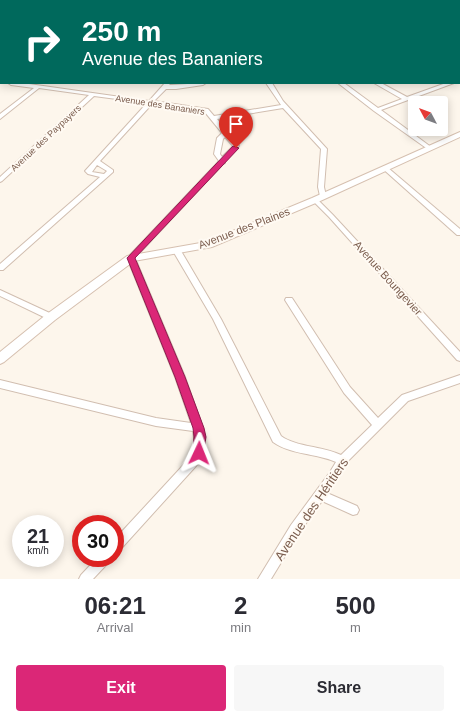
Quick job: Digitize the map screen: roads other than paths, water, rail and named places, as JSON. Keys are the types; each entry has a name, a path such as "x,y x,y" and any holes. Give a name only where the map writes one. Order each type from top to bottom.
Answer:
{"street":[{"name":"Avenue des Bananiers","path":"18,84 206,110 236,146 223,162 131,258"},
{"path":"104,176 89,172 166,85 176,87 196,84"},
{"path":"272,84 275,94 284,106 324,149 319,198"},
{"path":"342,84 429,148"},
{"path":"378,84 406,99"},
{"path":"376,110 448,84"},
{"path":"0,117 38,87"},
{"name":"Avenue des Paypayers","path":"0,180 92,95"},
{"path":"213,118 284,106"},
{"path":"223,162 217,154 220,138 226,133"},
{"name":"Avenue des Plaines","path":"0,359 52,317 131,258 208,245 319,198 460,134"},
{"path":"0,268 110,170 97,162"},
{"path":"385,168 460,233"},
{"name":"Avenue Boungevier","path":"319,198 340,225 460,358"},
{"path":"177,251 217,319 277,439 284,444 329,454 342,460"},
{"path":"124,537 192,463 199,453 200,444 198,428 180,377 131,258"},
{"path":"0,293 52,317"},
{"path":"289,300 347,390 378,425"},
{"name":"Avenue des Héritiers","path":"264,579 295,530 334,476 342,460 405,398 412,394 460,379"},
{"path":"0,384 156,422 198,428"},
{"path":"320,495 353,510"},
{"path":"85,579 96,567"}]}
